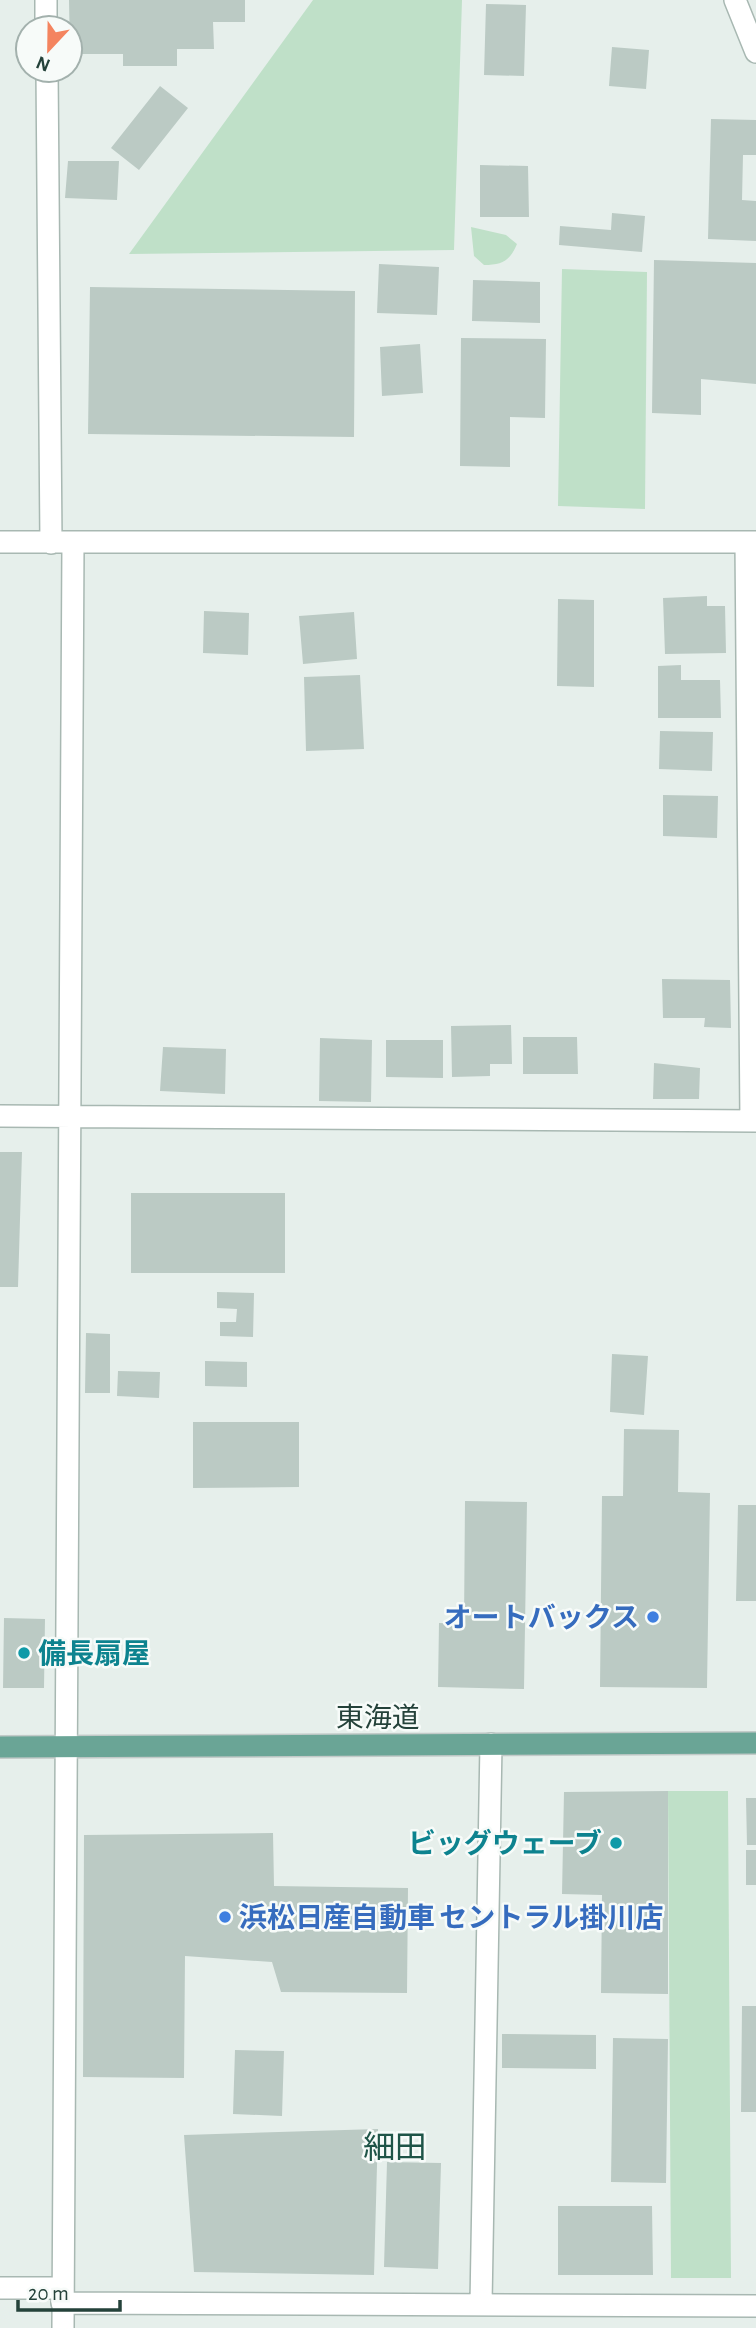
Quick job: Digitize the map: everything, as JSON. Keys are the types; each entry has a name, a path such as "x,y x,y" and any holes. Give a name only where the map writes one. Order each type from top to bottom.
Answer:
{"main road":[{"name":"東海道","path":"0,1747 756,1742"}],"street":[{"path":"735,0 756,52"},
{"path":"47,84 51,543"},
{"path":"0,542 751,542 753,1121 0,1116"},
{"path":"63,2328 73,543"},
{"path":"481,2303 491,1744"},
{"path":"0,2288 63,2296 756,2306"}],"green space":[{"path":"313,0 462,0 454,250 129,254"},
{"path":"471,227 506,235 517,244 505,261 484,265 474,256"},
{"path":"562,269 647,272 645,509 558,506"},
{"path":"668,1791 728,1791 731,2278 671,2278"}],"building":[{"path":"69,0 245,0 245,22 213,22 214,49 177,49 177,66 123,66 123,54 84,54 84,14 69,14"},
{"path":"486,4 526,5 524,76 484,75"},
{"path":"612,47 649,50 646,89 609,86"},
{"path":"160,86 188,108 139,170 111,148"},
{"path":"711,119 756,120 756,155 743,155 742,200 756,201 756,241 708,239"},
{"path":"68,161 119,161 117,200 65,198"},
{"path":"480,165 528,166 529,217 480,217"},
{"path":"612,213 645,216 642,252 559,245 560,226 611,230"},
{"path":"654,260 756,263 756,384 701,379 701,415 652,413"},
{"path":"379,264 439,267 437,315 377,313"},
{"path":"473,280 540,282 540,323 472,321"},
{"path":"90,287 355,291 354,437 88,434"},
{"path":"461,338 546,339 545,418 510,417 510,467 460,466"},
{"path":"420,344 423,393 382,396 380,347"},
{"path":"707,596 707,606 725,606 726,653 665,654 663,598"},
{"path":"558,599 594,600 594,687 557,686"},
{"path":"204,611 249,613 248,655 203,653"},
{"path":"354,612 357,659 303,664 299,616"},
{"path":"681,665 681,680 720,680 721,718 658,718 658,666"},
{"path":"360,675 364,749 306,751 304,677"},
{"path":"660,731 713,732 712,771 659,769"},
{"path":"663,795 718,796 717,838 663,836"},
{"path":"662,979 730,980 731,1028 704,1027 705,1018 663,1018"},
{"path":"511,1025 512,1064 490,1064 490,1076 452,1077 451,1026"},
{"path":"523,1037 577,1037 578,1074 523,1074"},
{"path":"320,1038 372,1040 371,1102 319,1101"},
{"path":"386,1040 443,1040 443,1078 386,1077"},
{"path":"163,1047 226,1049 225,1094 160,1091"},
{"path":"654,1063 700,1068 699,1099 653,1099"},
{"path":"0,1152 22,1152 18,1287 0,1287"},
{"path":"131,1193 285,1193 285,1273 131,1273"},
{"path":"217,1292 254,1293 253,1337 220,1336 220,1322 236,1322 237,1309 217,1308"},
{"path":"86,1333 110,1334 110,1393 85,1393"},
{"path":"612,1354 648,1356 644,1415 610,1412"},
{"path":"205,1361 247,1362 247,1387 205,1386"},
{"path":"118,1371 160,1372 159,1398 117,1396"},
{"path":"193,1422 299,1422 299,1487 193,1488"},
{"path":"624,1429 679,1430 678,1492 710,1493 707,1688 600,1687 602,1496 623,1496"},
{"path":"465,1501 527,1502 524,1689 438,1687 439,1623 464,1624"},
{"path":"738,1505 756,1505 756,1601 736,1601"},
{"name":"備長扇屋","path":"4,1618 45,1619 44,1688 3,1688"},
{"name":"ビッグウェーブ","path":"668,1791 668,1994 601,1993 602,1895 562,1894 564,1792"},
{"path":"746,1798 756,1798 756,1845 747,1845"},
{"path":"273,1833 274,1886 408,1888 407,1993 281,1992 272,1962 185,1956 184,2078 83,2077 84,1835"},
{"path":"746,1850 756,1850 756,1885 746,1885"},
{"path":"742,2006 756,2006 756,2112 741,2112"},
{"path":"502,2034 596,2035 596,2069 502,2068"},
{"path":"613,2038 668,2039 666,2183 611,2182"},
{"path":"235,2050 284,2051 282,2116 233,2114"},
{"path":"378,2129 374,2275 194,2272 184,2135"},
{"path":"387,2162 441,2163 438,2269 384,2267"},
{"path":"558,2206 652,2206 653,2275 558,2275"}],"place":[{"name":"オートバックス","path":"653,1617"},
{"name":"備長扇屋","path":"24,1653"},
{"name":"ビッグウェーブ","path":"616,1843"},
{"name":"浜松日産自動車 セントラル掛川店","path":"225,1917"}],"district":[{"name":"細田","path":"395,2147"}]}
